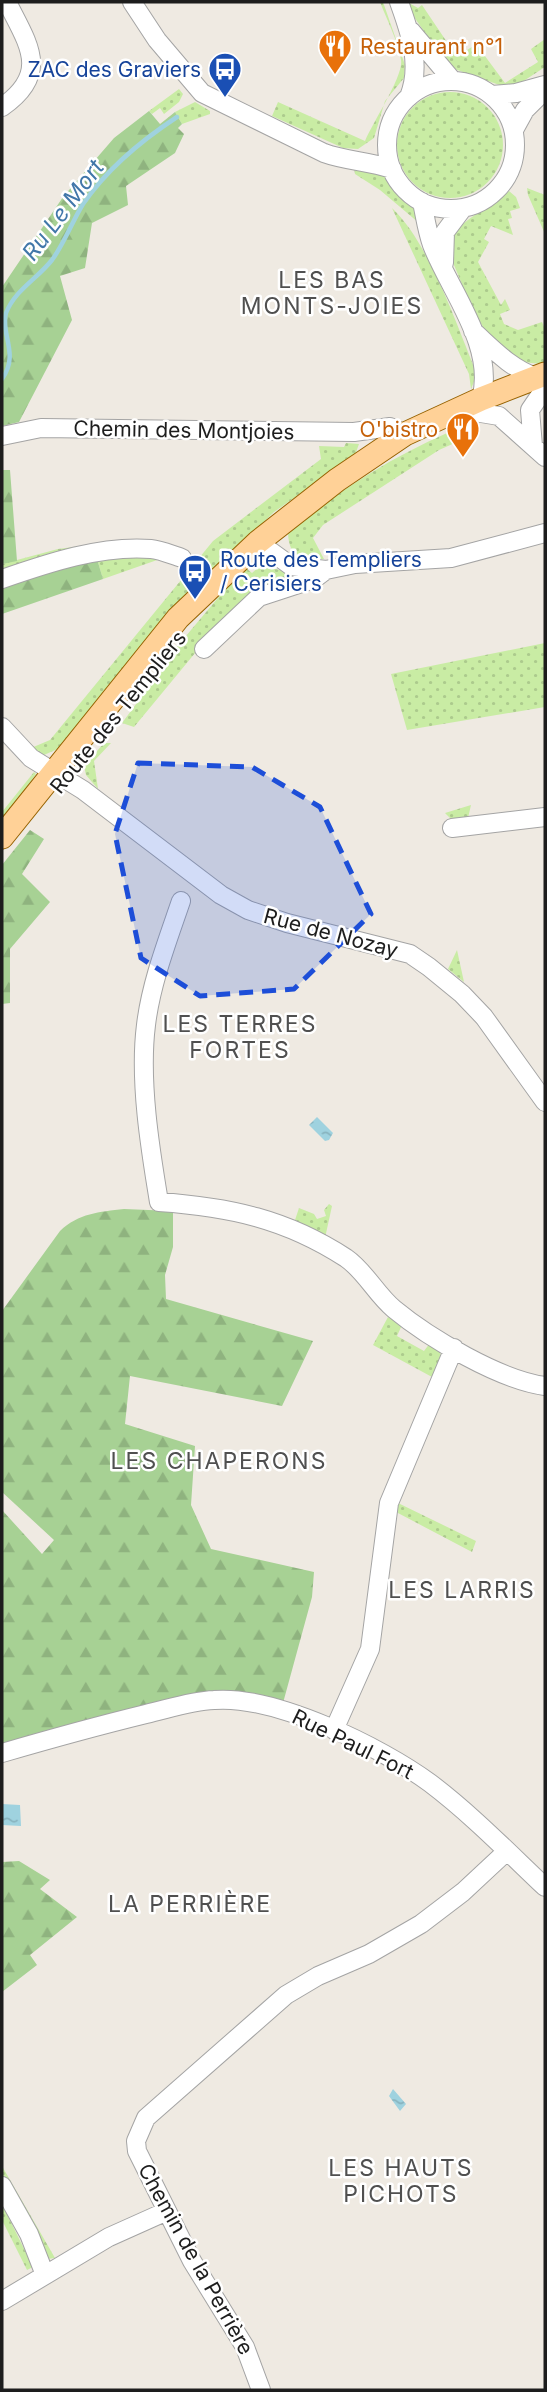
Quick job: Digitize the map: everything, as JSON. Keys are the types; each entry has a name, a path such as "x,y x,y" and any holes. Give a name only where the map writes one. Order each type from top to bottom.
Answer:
{"main road":[{"name":"Route des Templiers","path":"2,837 230,579 230,570 258,542 305,504 405,433 543,381"},
{"name":"Route des Templiers","path":"375,455 478,405"},
{"name":"Route des Templiers","path":"2,855 58,774"}],"street":[{"path":"2,107 25,86 32,73 27,44 6,2"},
{"path":"132,2 157,40 191,83 222,105 344,161 358,160 392,169"},
{"path":"399,2 416,66 410,97 391,123 387,138 392,169 399,182 422,202 435,207 464,208 482,202 506,179 516,149 514,130 506,111 492,95 474,85 453,81 438,83 410,97"},
{"path":"407,25 453,81"},
{"path":"492,95 545,87"},
{"path":"514,130 524,110 545,87"},
{"path":"358,160 387,138"},
{"path":"422,202 433,247 473,331 485,373 478,405 499,416 539,452"},
{"path":"444,267 445,232 464,208"},
{"path":"473,331 521,372 543,381 530,410 539,452"},
{"name":"Chemin des Montjoies","path":"2,436 41,428 368,432 390,428 405,433"},
{"path":"368,432 375,455"},
{"path":"258,542 292,566 326,570 355,564 451,558 545,533"},
{"path":"2,579 48,563 107,551 152,549 182,558"},
{"path":"204,649 259,597 314,579 326,570"},
{"name":"Rue de Nozay","path":"2,727 31,758 118,816 220,895 248,910 287,923 410,954 463,994 484,1017 545,1102"},
{"path":"452,828 545,817"},
{"path":"181,901 152,992 145,1027 150,1150 159,1202 200,1205 291,1226 349,1260 393,1308 454,1348 514,1380 545,1386"},
{"path":"334,1730 370,1649 389,1503 454,1348"},
{"name":"Rue Paul Fort","path":"2,1753 102,1724 214,1700 251,1702 286,1711 334,1730 409,1769 432,1784 545,1887"},
{"name":"Chemin de la Perrière","path":"261,2390 244,2347 191,2261 137,2151 136,2141 146,2118 286,1995 318,1976 376,1951 421,1924 463,1892 507,1851"},
{"path":"2,2186 29,2234 45,2275"},
{"path":"2,2301 109,2237 167,2211"}],"highlighted area":[{"path":"138,763 252,767 320,807 371,914 294,989 200,996 141,958 115,834"}],"green space":[{"path":"380,2 383,2 405,65 404,78 388,98 398,76 401,60"},
{"path":"407,2 418,8 422,5 457,57 476,44 505,83 538,62 531,49 545,39 545,67 519,84 505,87 449,67 414,17"},
{"path":"179,89 183,94 179,102 164,114 160,108 152,114 149,111"},
{"path":"450,92 470,96 487,108 499,125 503,145 499,165 487,182 470,194 450,198 430,194 413,182 401,165 397,145 401,125 413,108 430,96"},
{"path":"195,102 210,111 210,114 182,124 175,112"},
{"path":"278,102 365,141 384,105 374,138 358,149 343,148 272,116"},
{"path":"149,111 160,124 175,112 182,124 178,128 184,134 175,153 126,186 128,205 92,223 85,268 60,276 72,320 19,422 2,426 2,287 63,197 114,138"},
{"path":"354,168 385,174 392,189 417,211 419,223 380,190 355,174"},
{"path":"527,188 545,195 545,234 528,195"},
{"path":"509,191 516,197 520,208 510,211 512,218 508,219 513,235 491,226 484,239 489,242 478,262 501,305 505,299 510,310 500,314 504,324 518,330 542,322 545,329 545,363 526,362 510,355 496,344 474,311 451,258 451,245 461,226"},
{"path":"392,208 418,242 441,286 477,374 471,389 469,374"},
{"path":"469,424 475,434 439,450 323,525 313,538 324,559 308,559 293,551 288,530 310,514 398,457"},
{"path":"346,443 359,444 355,455 274,512 193,591 190,589 185,595 187,597 62,747 44,755 31,748 50,740 213,541 321,459 319,446 344,447"},
{"path":"2,470 10,470 17,561 2,564"},
{"path":"103,543 2,574 2,564 58,549"},
{"path":"119,554 160,559 103,579 97,559"},
{"path":"97,559 103,579 2,614 2,587 48,570"},
{"path":"260,566 306,575 205,641 134,727 122,723 142,696 138,693 233,580 246,568 252,573"},
{"path":"545,643 545,707 407,730 391,674"},
{"path":"104,743 111,743 94,761 98,789 86,775 84,766"},
{"path":"34,772 36,774 2,823 2,812"},
{"path":"471,805 468,818 452,820 445,813"},
{"path":"30,830 44,839 22,874 50,902 10,949 10,1003 2,1004 2,865"},
{"path":"457,950 464,982 448,969"},
{"path":"329,1204 332,1206 325,1238 295,1220 299,1208 314,1214 317,1219 326,1216 324,1210"},
{"path":"124,1209 173,1211 173,1247 165,1275 166,1299 313,1341 282,1406 130,1376 125,1424 195,1446 191,1505 211,1549 314,1572 312,1597 283,1703 252,1696 2,1745 2,1510 42,1554 54,1540 2,1492 2,1311 67,1225 82,1217"},
{"path":"388,1317 402,1325 397,1336 424,1351 430,1343 440,1351 441,1359 432,1377 373,1345"},
{"path":"398,1503 476,1541 472,1552 396,1512"},
{"path":"19,1861 50,1880 40,1889 77,1917 30,1955 37,1965 2,1992 2,1862"},
{"path":"2,2166 55,2258 47,2259 2,2175"},
{"path":"2,2204 33,2267 27,2270 2,2220"}],"water":[{"path":"317,1117 333,1133 329,1140 325,1141 309,1125"},
{"path":"2,1804 20,1805 21,1826 2,1825"},
{"path":"393,2089 406,2104 400,2111 389,2096"}],"waterway":[{"name":"Ru Le Mort","path":"2,379 7,370 10,353 5,329 6,313 10,305 52,260 92,191 138,145 177,117"}],"place":[{"name":"Restaurant n°1","path":"335,76"},
{"name":"ZAC des Graviers","path":"225,99"},
{"name":"O'bistro","path":"463,459"},
{"name":"Route des Templiers / Cerisiers","path":"195,601"}],"district":[{"name":"LES BAS MONTS-JOIES","path":"332,293"},
{"name":"LES TERRES FORTES","path":"240,1037"},
{"name":"LES CHAPERONS","path":"219,1461"},
{"name":"LES LARRIS","path":"462,1590"},
{"name":"LA PERRIÈRE","path":"190,1904"},
{"name":"LES HAUTS PICHOTS","path":"401,2181"}]}
